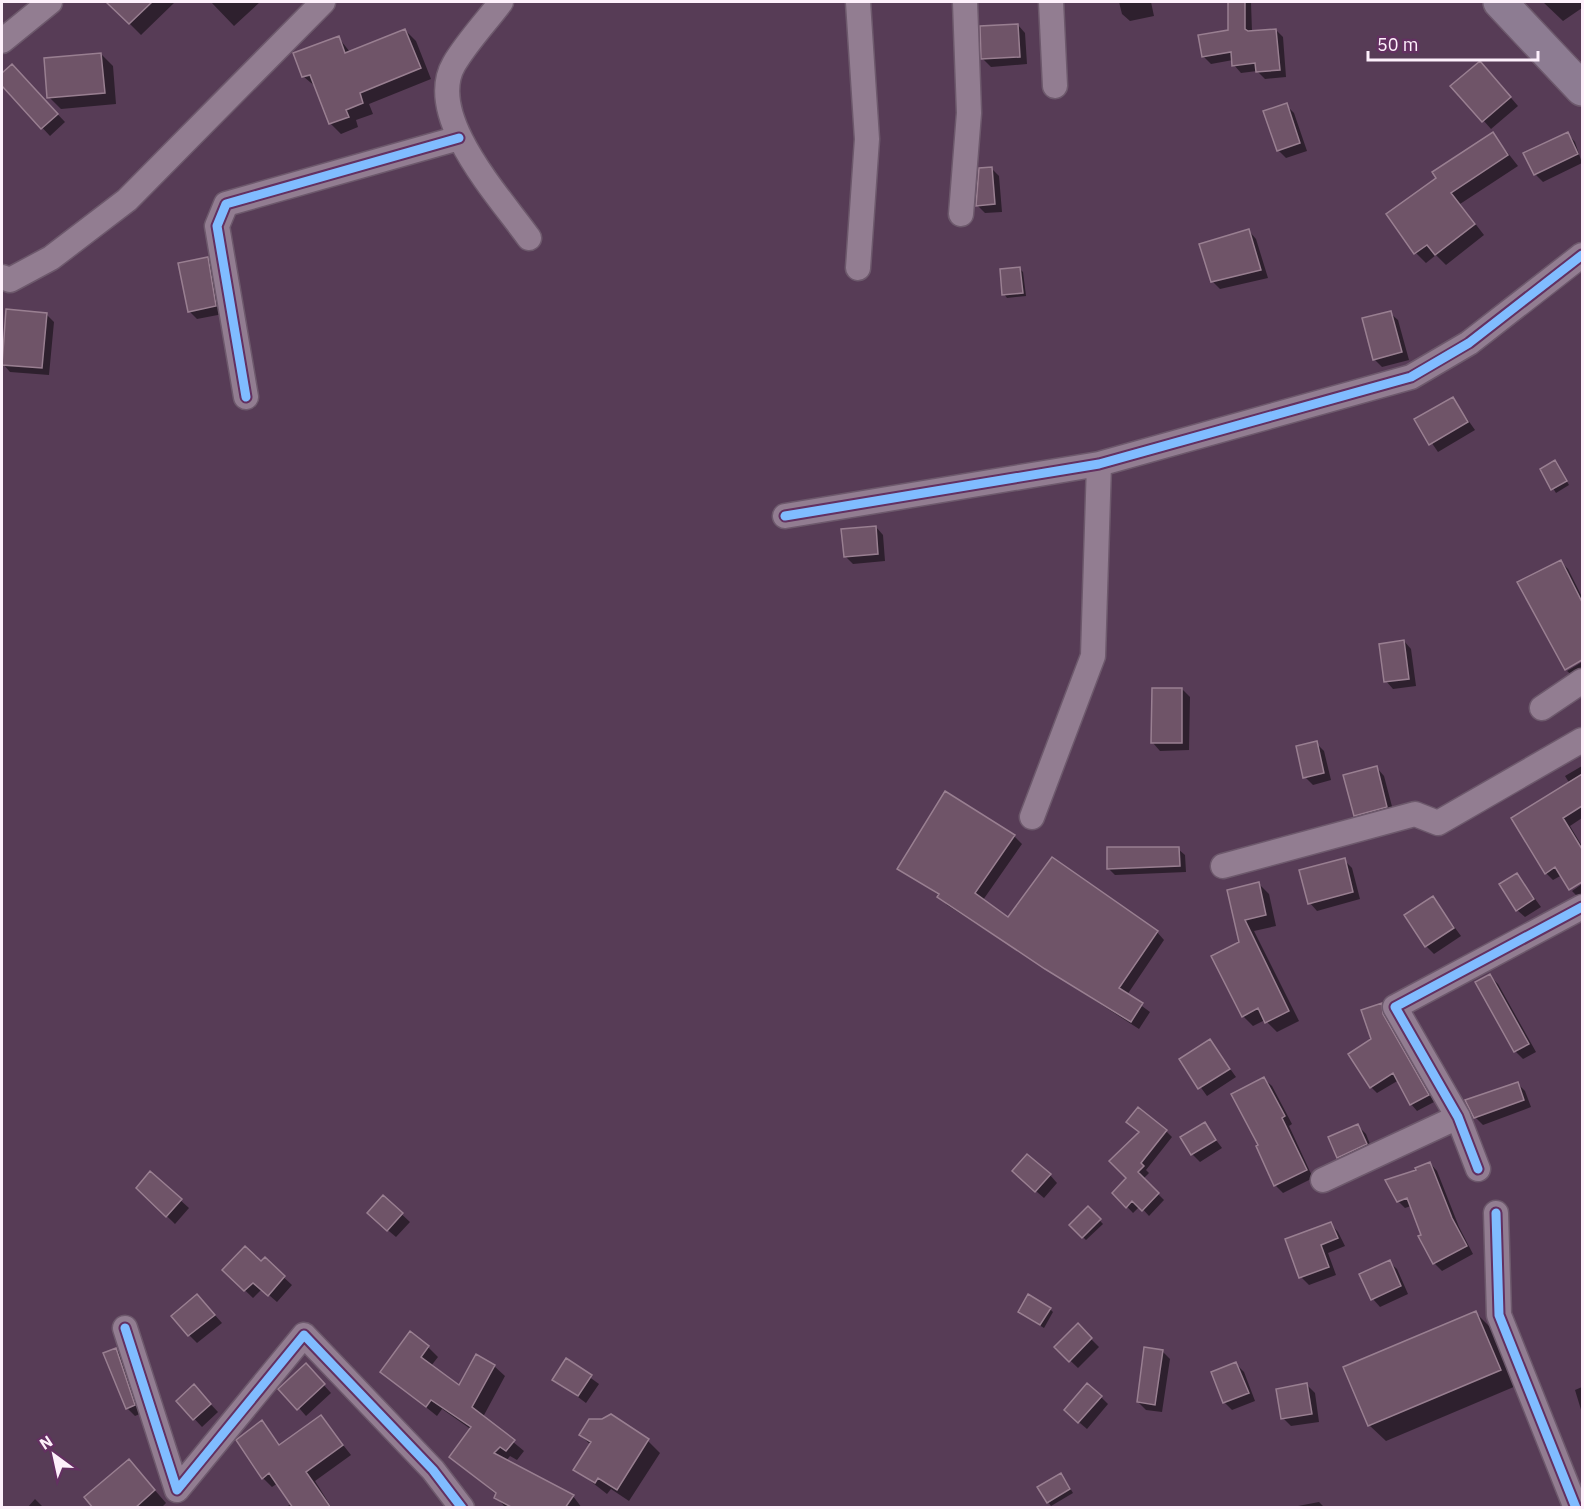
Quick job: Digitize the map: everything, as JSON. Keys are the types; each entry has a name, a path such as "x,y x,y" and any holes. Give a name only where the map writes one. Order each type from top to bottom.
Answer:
{"main road":[{"path":"1500,2 1582,89"}],"street":[{"path":"2,41 50,2"},
{"path":"2,277 10,280 51,258 127,200 323,2"},
{"path":"501,2 453,66 446,98 459,138 529,238"},
{"path":"858,2 867,139 858,267"},
{"path":"961,214 969,113 965,2"},
{"path":"1051,2 1055,86"},
{"path":"246,397 217,226 226,204 459,138"},
{"path":"785,516 1099,464 1411,377 1469,343 1582,255"},
{"path":"1032,818 1093,656 1099,464"},
{"path":"1542,708 1582,681"},
{"path":"1224,867 1415,814 1437,823 1582,740"},
{"path":"1478,1169 1458,1117 1395,1007 1582,907"},
{"path":"1323,1180 1458,1117"},
{"path":"1496,1213 1499,1315 1575,1508"},
{"path":"125,1328 177,1490 304,1335 434,1470 462,1508"}],"building":[{"path":"106,2 152,2 129,24"},
{"path":"1228,2 1245,2 1245,29 1248,31 1276,29 1280,70 1256,72 1255,63 1232,66 1231,52 1202,57 1198,35 1228,30"},
{"path":"1018,24 1020,57 981,59 980,26"},
{"path":"405,29 421,68 360,93 363,103 346,110 349,117 329,124 310,75 302,77 293,53 339,36 345,53"},
{"path":"101,53 105,93 47,98 44,58"},
{"path":"1480,61 1511,97 1482,122 1450,86"},
{"path":"12,64 58,114 41,129 2,86 2,73"},
{"path":"1287,103 1300,143 1277,151 1263,111"},
{"path":"1493,132 1508,155 1451,193 1475,224 1435,255 1427,245 1414,254 1386,214 1436,178 1432,172"},
{"path":"1568,132 1578,154 1534,175 1523,153"},
{"path":"992,167 995,204 976,206 979,168"},
{"path":"1249,229 1261,270 1211,282 1199,244"},
{"path":"208,257 216,306 188,312 178,263"},
{"path":"1020,267 1023,293 1002,295 1000,269"},
{"path":"6,309 47,313 42,368 2,365"},
{"path":"1391,311 1402,352 1373,360 1362,318"},
{"path":"1453,397 1468,422 1429,445 1414,419"},
{"path":"1555,460 1567,481 1551,490 1540,469"},
{"path":"876,526 878,554 844,557 841,529"},
{"path":"1561,560 1582,602 1582,660 1565,670 1517,582"},
{"path":"1404,640 1409,679 1384,682 1379,644"},
{"path":"1152,688 1182,688 1182,743 1151,743"},
{"path":"1317,741 1324,773 1303,778 1296,746"},
{"path":"1377,766 1387,807 1354,816 1343,775"},
{"path":"1582,774 1582,806 1563,818 1582,849 1582,882 1569,890 1555,867 1545,874 1511,818"},
{"path":"945,791 1015,835 975,893 1008,917 1052,857 1158,931 1119,988 1143,1003 1131,1022 1045,969 937,897 939,894 897,869"},
{"path":"1107,847 1179,847 1180,866 1107,869"},
{"path":"1345,858 1353,892 1308,904 1299,870"},
{"path":"1517,873 1534,899 1516,911 1499,884"},
{"path":"1259,882 1266,915 1245,920 1289,1011 1265,1023 1258,1008 1242,1017 1211,956 1239,942 1227,890"},
{"path":"1433,896 1454,928 1425,947 1404,915"},
{"path":"1490,974 1529,1044 1514,1052 1475,982"},
{"path":"1382,1003 1383,1014 1429,1095 1410,1105 1393,1073 1370,1088 1348,1054 1371,1039 1361,1010"},
{"path":"1210,1039 1230,1069 1198,1089 1179,1059"},
{"path":"1264,1077 1285,1116 1282,1118 1307,1170 1274,1186 1256,1146 1258,1145 1231,1094"},
{"path":"1518,1082 1524,1100 1474,1118 1465,1100"},
{"path":"1138,1107 1167,1130 1141,1163 1144,1166 1138,1172 1159,1193 1142,1211 1132,1201 1126,1208 1112,1193 1126,1178 1109,1161 1139,1132 1126,1122"},
{"path":"1205,1122 1216,1140 1191,1155 1180,1137"},
{"path":"1358,1124 1367,1144 1337,1158 1328,1137"},
{"path":"1027,1154 1051,1174 1035,1192 1012,1171"},
{"path":"1430,1162 1452,1218 1467,1246 1433,1264 1418,1236 1421,1235 1407,1198 1397,1202 1385,1180 1416,1170 1415,1168"},
{"path":"150,1171 182,1199 166,1217 136,1188"},
{"path":"383,1195 403,1213 387,1231 367,1213"},
{"path":"1088,1206 1101,1219 1082,1238 1069,1225"},
{"path":"1331,1222 1338,1238 1321,1245 1329,1267 1299,1278 1285,1239"},
{"path":"245,1246 261,1261 265,1257 285,1276 268,1296 253,1283 244,1291 222,1270"},
{"path":"1390,1260 1401,1286 1371,1300 1359,1274"},
{"path":"197,1294 215,1315 188,1336 171,1316"},
{"path":"1028,1294 1051,1308 1040,1325 1018,1312"},
{"path":"1476,1311 1501,1370 1368,1426 1343,1367"},
{"path":"1078,1323 1092,1338 1069,1362 1054,1347"},
{"path":"410,1331 429,1346 421,1357 459,1385 476,1354 495,1365 472,1407 515,1440 506,1451 500,1447 494,1453 574,1495 565,1508 513,1508 494,1498 496,1493 449,1457 471,1427 431,1400 426,1407 380,1372"},
{"path":"1144,1347 1163,1350 1155,1405 1137,1402"},
{"path":"116,1348 135,1405 126,1409 103,1353"},
{"path":"566,1358 592,1375 578,1396 552,1380"},
{"path":"1236,1362 1249,1393 1223,1403 1211,1372"},
{"path":"306,1363 325,1384 297,1410 278,1389"},
{"path":"1087,1383 1102,1396 1078,1423 1064,1410"},
{"path":"1307,1383 1312,1414 1281,1419 1276,1389"},
{"path":"194,1384 211,1404 193,1420 176,1401"},
{"path":"611,1414 649,1439 617,1490 598,1478 595,1483 573,1470 591,1442 579,1435 589,1419 602,1419"},
{"path":"321,1415 343,1445 306,1472 331,1508 293,1508 269,1473 262,1479 236,1440 262,1420 279,1445"},
{"path":"129,1459 155,1490 135,1508 93,1508 84,1497"},
{"path":"1061,1473 1070,1489 1047,1503 1037,1487"}],"cycle path":[{"path":"246,397 217,226 226,204 459,138"},
{"path":"785,516 1099,464 1411,377 1469,343 1582,255"},
{"path":"1478,1169 1458,1117 1395,1007 1582,907"},
{"path":"1496,1213 1499,1315 1576,1508"},
{"path":"125,1328 177,1490 304,1335 433,1470 462,1508"}]}
